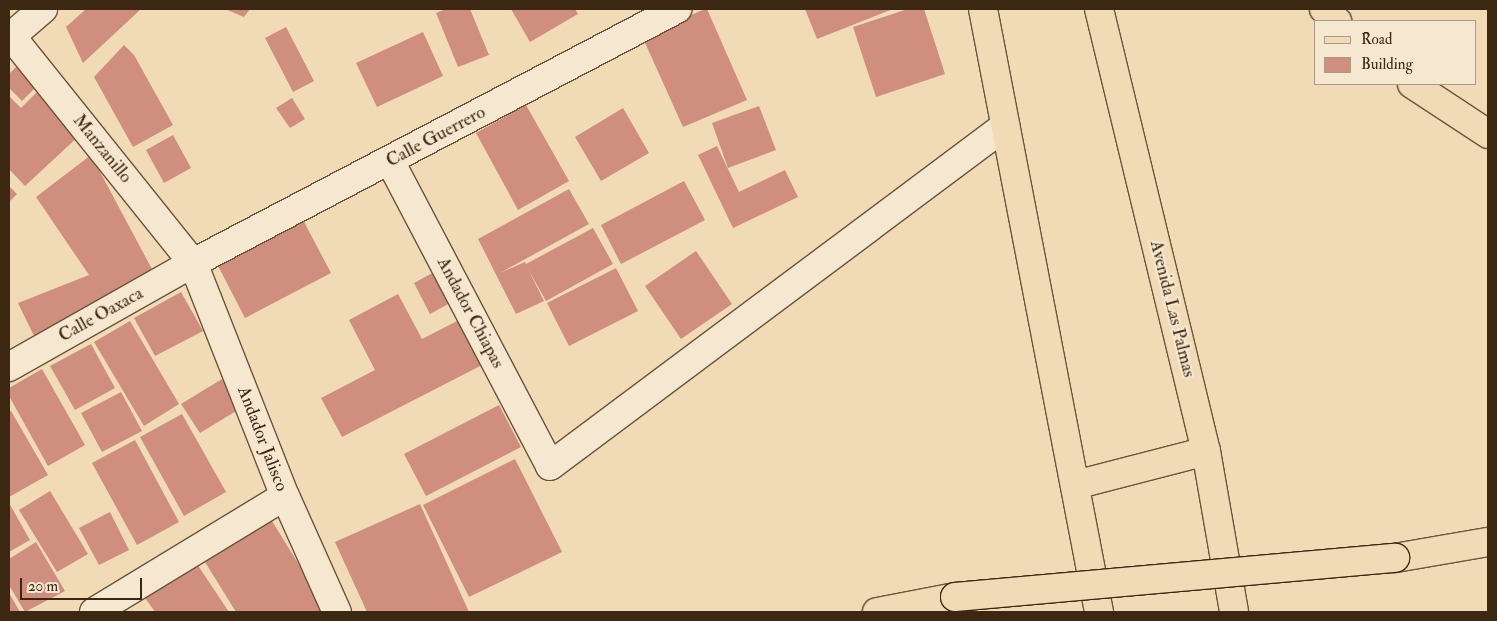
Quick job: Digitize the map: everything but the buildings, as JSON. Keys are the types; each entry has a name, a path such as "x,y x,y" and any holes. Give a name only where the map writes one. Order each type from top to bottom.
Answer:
{"main road":[{"path":"983,9 1099,612"},
{"name":"Avenida Las Palmas","path":"1099,9 1206,451 1234,612"},
{"path":"1324,9 1336,20"},
{"path":"1414,85 1488,134"},
{"path":"1075,486 1206,451"},
{"path":"877,612 955,597 1396,558 1488,542"}],"street":[{"path":"10,37 43,9"},
{"name":"Calle Guerrero","path":"193,263 677,9"},
{"name":"Manzanillo","path":"10,37 193,263"},
{"name":"Andador Chiapas","path":"390,161 550,466 1005,126"},
{"name":"Calle Oaxaca","path":"9,367 193,263"},
{"name":"Andador Jalisco","path":"193,263 285,496 336,612"},
{"path":"94,612 285,496"}]}
